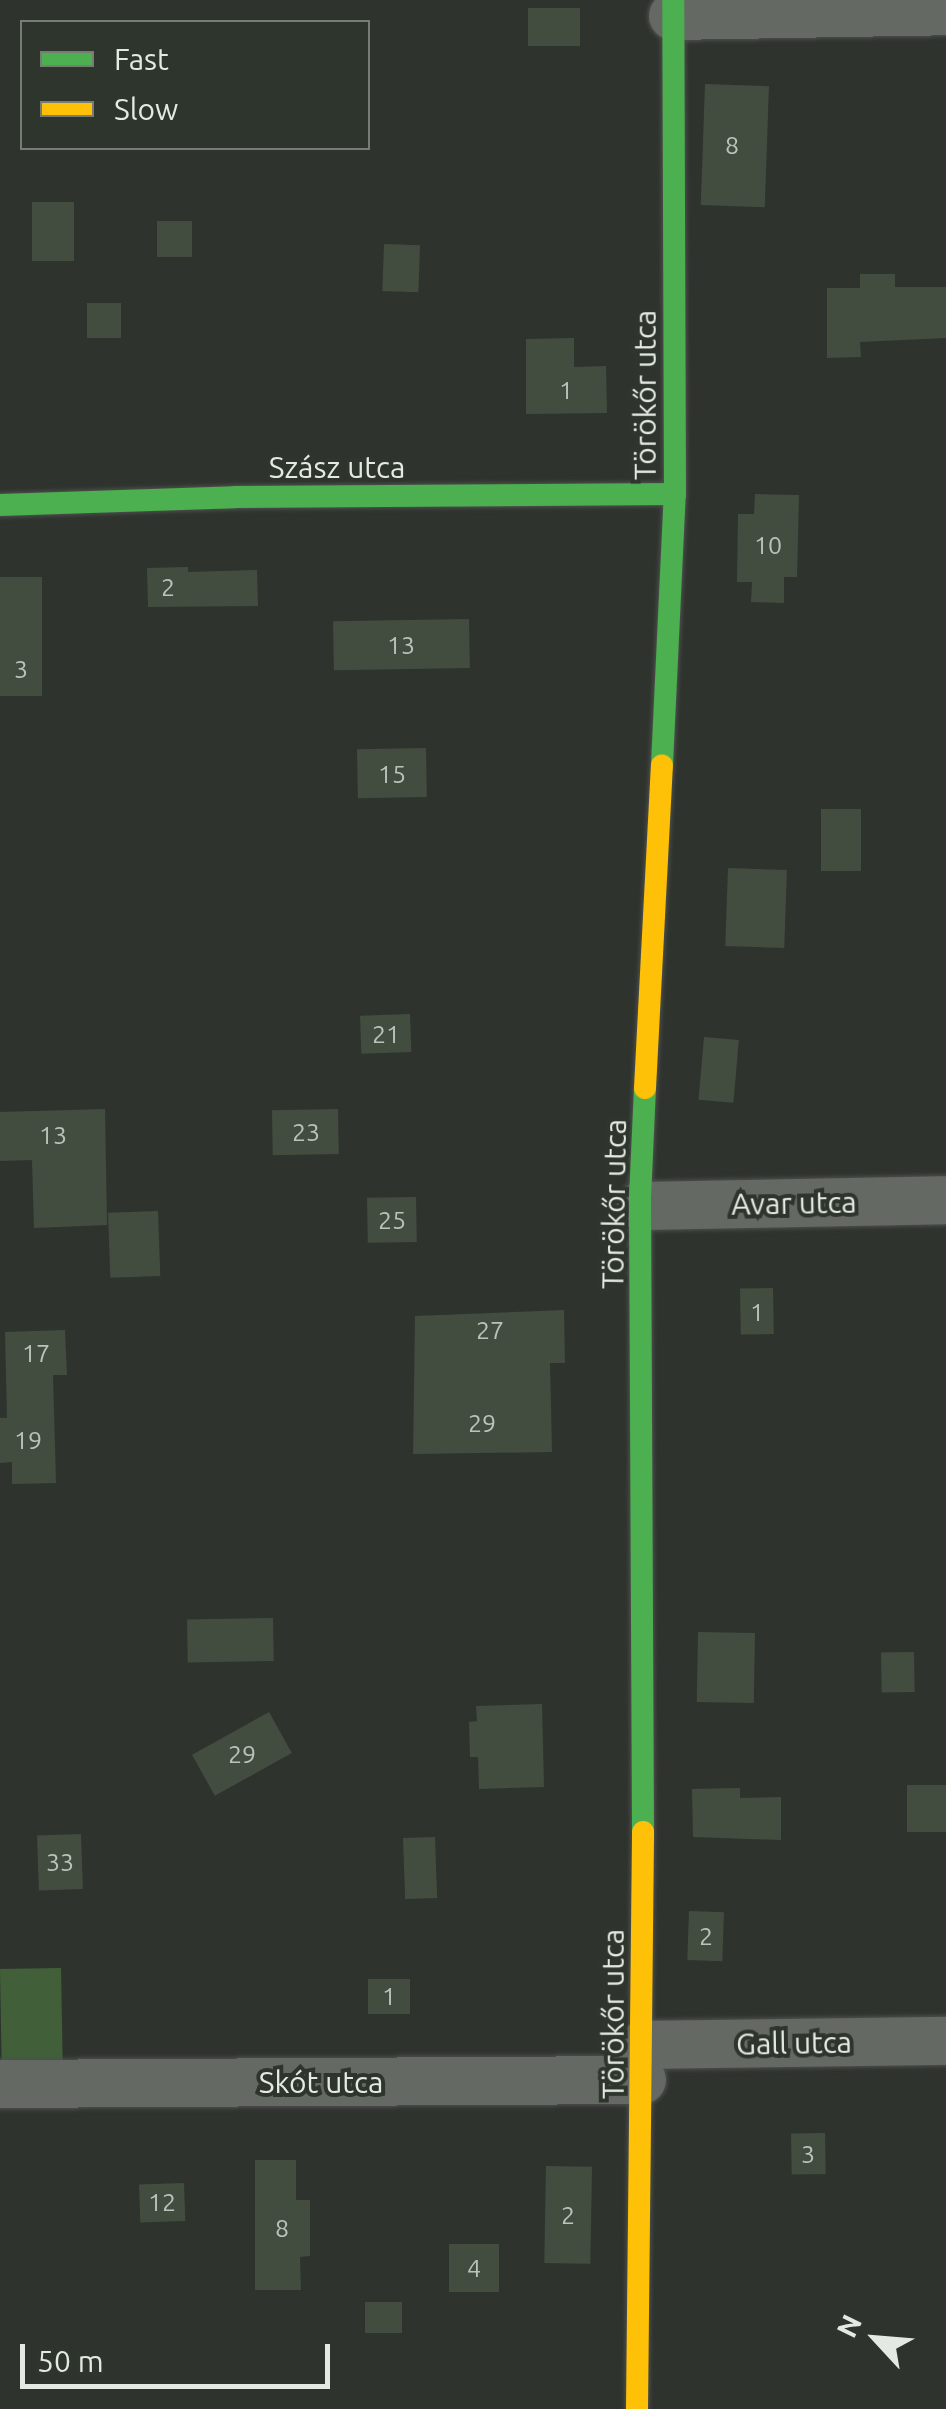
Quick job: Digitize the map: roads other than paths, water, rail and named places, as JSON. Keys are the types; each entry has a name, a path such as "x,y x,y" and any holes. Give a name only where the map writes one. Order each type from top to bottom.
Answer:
{"street":[{"path":"673,8 946,11"},
{"name":"Törökőr utca","path":"637,2409 643,2062 641,1206 675,494 673,8"},
{"name":"Szász utca","path":"0,505 235,497 675,494"},
{"name":"Avar utca","path":"641,1206 946,1200"},
{"name":"Gall utca","path":"643,2062 946,2040"},
{"name":"Skót utca","path":"0,2084 643,2062"}]}
